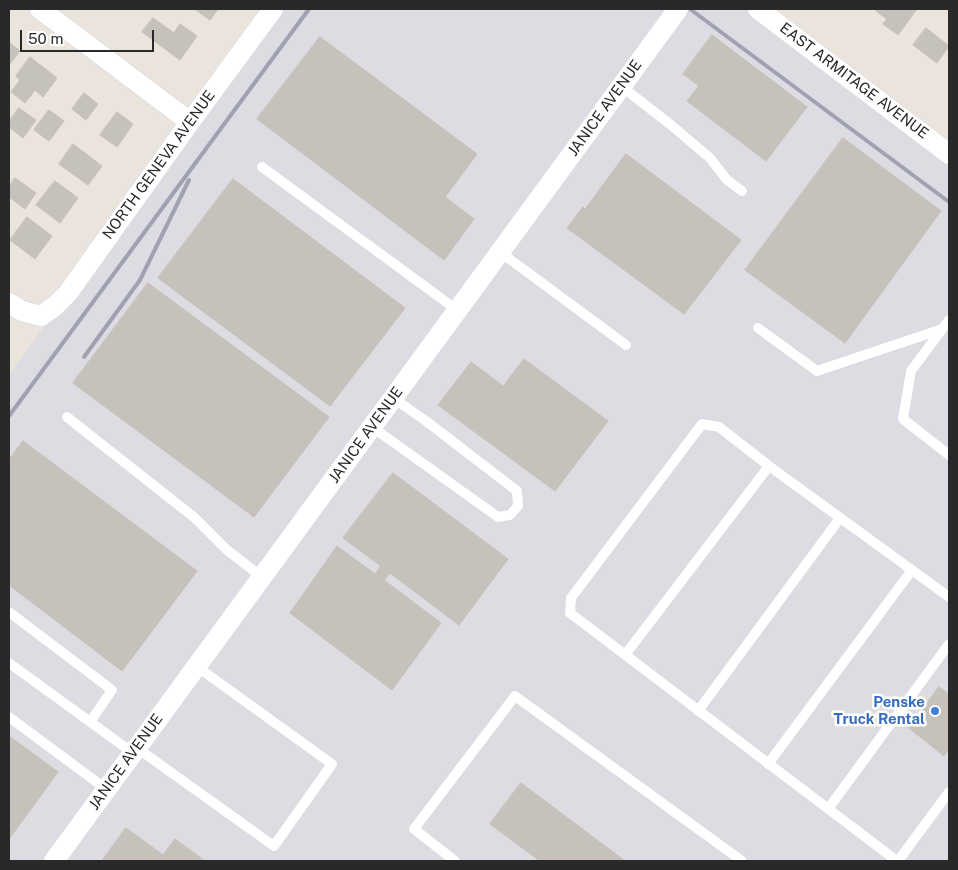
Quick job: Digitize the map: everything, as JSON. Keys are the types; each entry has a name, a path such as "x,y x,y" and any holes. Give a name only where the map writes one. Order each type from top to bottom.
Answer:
{"street":[{"path":"40,9 190,122"},
{"name":"NORTH GENEVA AVENUE","path":"9,303 22,311 40,316 55,306 68,293 273,9"},
{"name":"JANICE AVENUE","path":"54,861 678,9"},
{"name":"EAST ARMITAGE AVENUE","path":"758,9 949,154"}],"lane":[{"path":"622,86 710,158 727,180 742,191"},
{"path":"262,167 458,310"},
{"path":"500,252 626,345"},
{"path":"949,320 911,371 903,419 949,455"},
{"path":"758,328 817,371 942,329"},
{"path":"372,427 498,517 510,515 518,506 517,491 426,420 393,398"},
{"path":"67,417 195,518 228,550 262,577"},
{"path":"949,597 769,466 719,427 702,424 571,598 570,614 897,861 949,792"},
{"path":"625,655 769,466"},
{"path":"698,711 840,518"},
{"path":"768,764 912,570"},
{"path":"9,612 112,690 90,722"},
{"path":"828,809 949,644"},
{"path":"9,663 90,722 274,846 332,764 196,666"},
{"path":"455,861 414,830 515,696 742,861"},
{"path":"9,717 106,789"}],"shaded area":[{"path":"273,9 758,9 949,154 949,861 9,861 9,375"}],"building":[{"path":"195,9 218,9 210,20"},
{"path":"878,9 917,9 898,35 883,24 887,19 876,11"},
{"path":"153,18 174,33 180,24 197,36 180,60 142,32"},
{"path":"926,28 949,46 937,63 913,45"},
{"path":"712,35 807,107 766,161 687,101 699,86 683,74"},
{"path":"320,37 477,154 445,197 474,219 444,260 257,119"},
{"path":"9,42 20,51 9,65"},
{"path":"30,57 57,78 43,97 35,90 25,103 11,92 20,80 16,76"},
{"path":"84,93 98,104 86,120 72,109"},
{"path":"19,108 36,120 23,138 9,127 9,121"},
{"path":"49,110 64,121 49,141 34,130"},
{"path":"117,112 133,124 117,147 100,135"},
{"path":"843,138 941,211 845,343 745,270"},
{"path":"73,144 102,166 88,185 59,164"},
{"path":"626,154 741,240 684,314 567,228 583,207 585,209"},
{"path":"15,178 36,193 25,209 9,197 9,187"},
{"path":"233,179 405,308 330,406 158,278"},
{"path":"55,181 78,198 60,223 36,205"},
{"path":"27,217 52,236 35,259 10,240"},
{"path":"148,283 329,417 254,517 73,383"},
{"path":"524,359 608,421 555,491 438,405 471,362 503,386"},
{"path":"23,441 197,571 122,671 9,585 9,460"},
{"path":"393,473 508,559 459,625 390,573 384,580 441,623 392,690 290,613 337,546 375,574 381,566 343,538"},
{"name":"Penske Truck Rental","path":"939,687 949,694 949,749 944,756 909,728"},
{"path":"9,736 58,772 9,839"},
{"path":"521,783 625,861 540,861 490,824"},
{"path":"126,828 163,855 175,839 205,861 102,861"}],"railway":[{"path":"9,416 309,9"},
{"path":"690,9 949,202"},
{"path":"84,357 140,280 189,180"}],"place":[{"name":"Penske Truck Rental","path":"935,711"}]}
